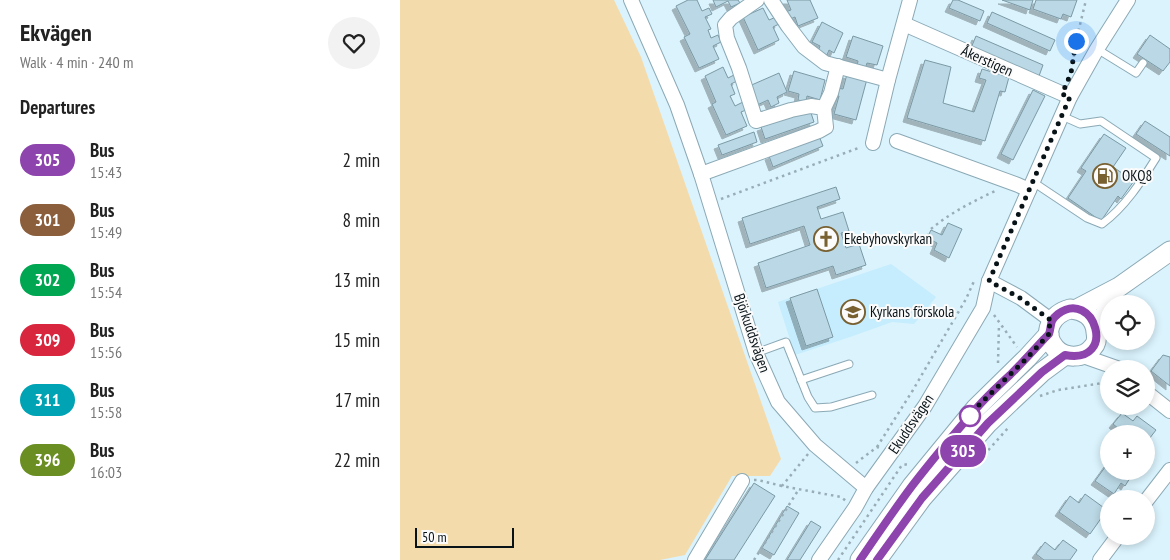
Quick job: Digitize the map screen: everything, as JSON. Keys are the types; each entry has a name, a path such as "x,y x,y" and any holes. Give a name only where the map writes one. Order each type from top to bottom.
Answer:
{"main road":[{"path":"1077,310 1119,287 1170,251"},
{"path":"1126,295 1170,257"},
{"path":"860,560 912,486 970,415 1027,358 1050,328 1056,315 1070,309 1084,312 1091,318 1096,332"},
{"path":"1050,328 1050,341 1053,347 1058,352 1072,355 1086,353 1093,347 1096,332 1100,325"},
{"path":"876,560 922,498 988,423 1042,372 1072,355"}],"street":[{"name":"Björkuddsvägen","path":"631,0 706,172 756,353 778,402 815,445 866,488"},
{"path":"757,0 731,18 725,25 727,38 756,121 790,110 811,106 824,108"},
{"path":"772,0 804,47 825,63 888,80"},
{"path":"873,143 910,0"},
{"path":"1050,328 1020,298 983,277 1031,186 1070,97 1128,0"},
{"name":"Åkerstigen","path":"904,24 1070,97"},
{"path":"706,172 826,127 824,108 831,93 838,66"},
{"path":"897,140 1012,183 1031,186"},
{"name":"Ekuddsvägen","path":"819,560 855,508 866,488 925,406 983,308 983,277"},
{"path":"1096,332 1113,360"},
{"path":"1072,355 1100,364"},
{"path":"1155,399 1170,411"},
{"path":"1154,490 1170,470"},
{"path":"695,560 742,481"},
{"path":"1100,560 1111,545"}],"lane":[{"path":"1097,49 1136,73 1143,62"},
{"path":"1031,186 1087,218 1102,224 1113,216 1140,185 1156,158 1101,121 1080,124 1062,116"},
{"path":"756,353 786,342 808,397 815,408 831,407 872,395"},
{"path":"801,380 850,364"}],"path":[{"path":"1072,65 1086,0"},
{"path":"706,172 721,199 873,143"},
{"path":"930,228 962,208 1012,183"},
{"path":"853,466 878,446 966,299 983,277"},
{"path":"983,308 992,313 1022,352"},
{"path":"998,372 999,322"},
{"path":"1035,398 1058,390 1100,383"},
{"path":"984,454 1010,425"},
{"path":"782,486 815,445"},
{"path":"838,560 902,466 878,446"},
{"path":"742,481 758,480 841,497 866,517"},
{"path":"754,560 799,489"}],"shaded area":[{"path":"400,0 614,0 641,57 781,459 770,476 732,476 685,555 660,560 400,560"},
{"name":"Kyrkans förskola","path":"891,264 936,297 914,324 892,322 795,355 778,302"}],"building":[{"path":"688,0 697,0 702,11 709,8 712,14 705,17 711,29 708,30 711,38 718,35 721,42 713,46 719,59 699,68 684,37 690,34 676,6"},
{"path":"713,0 738,0 740,3 731,7 728,1 716,7"},
{"path":"787,0 810,0 818,18 798,26 795,17 788,20 785,12 791,10"},
{"path":"953,0 958,0 984,11 980,21 949,8"},
{"path":"1002,0 1033,0 1030,10"},
{"path":"1036,0 1077,0 1071,17 1063,14 1061,19 1033,9"},
{"path":"763,8 769,20 776,17 779,24 773,27 779,40 758,50 743,17"},
{"path":"992,12 1055,40 1050,51 987,23"},
{"path":"822,22 843,33 834,53 829,50 827,55 818,51 820,46 812,42"},
{"path":"1150,35 1170,49 1170,62 1163,71 1137,54"},
{"path":"853,36 883,46 877,65 867,63 865,69 857,66 858,61 846,57"},
{"path":"976,36 1043,65 1039,76 971,48"},
{"path":"925,60 951,67 943,103 974,112 986,80 979,78 982,69 1009,77 1005,92 1000,91 985,141 907,118"},
{"path":"723,67 728,78 734,75 737,81 731,84 735,94 730,96 735,106 743,102 746,110 741,112 747,126 726,135 712,104 716,102 705,76"},
{"path":"794,71 825,80 820,100 807,96 806,102 798,100 799,94 788,91"},
{"path":"779,73 787,92 777,97 779,103 771,107 768,100 755,106 747,87"},
{"path":"847,74 867,79 856,120 834,114 839,96 835,95 837,88 843,89"},
{"path":"1033,90 1045,96 1013,160 1001,154"},
{"path":"810,110 814,122 765,139 761,127"},
{"path":"1145,121 1170,137 1170,156 1136,134"},
{"path":"754,132 757,142 722,155 718,145"},
{"name":"OKQ8","path":"1104,134 1126,148 1113,167 1134,181 1121,199 1118,196 1101,221 1068,198 1086,171 1081,168"},
{"path":"819,136 823,146 773,167 769,156"},
{"name":"Ekebyhovskyrkan","path":"836,187 840,199 817,207 821,219 843,212 849,231 841,233 846,248 859,244 866,265 836,275 833,266 766,288 758,263 810,245 804,226 750,244 742,218"},
{"path":"948,223 962,229 949,258 934,250 937,243 927,238 931,230 942,235"},
{"path":"817,289 833,337 806,346 790,298"},
{"path":"1163,355 1170,357 1170,386 1155,374 1155,366"},
{"path":"1120,415 1125,415 1133,421 1137,416 1149,425 1114,425 1113,424"},
{"path":"1100,474 1100,480 1129,480 1125,486 1121,483 1117,490 1108,490 1095,481"},
{"path":"754,483 775,496 734,560 705,560"},
{"path":"1085,494 1100,505 1100,520 1090,534 1059,512 1070,496 1079,503"},
{"path":"787,506 799,513 774,555 762,548"},
{"path":"811,521 821,527 800,560 787,560"},
{"path":"1063,540 1077,550 1070,560 1044,560 1036,554 1045,542 1055,550"}],"bus line":[{"name":"305","path":"860,560 912,486 976,408 1049,334 1049,327 1056,315 1070,309 1084,312 1091,318 1095,325 1097,340 1093,347 1080,355 1065,355 1053,363 988,423 922,498 877,560"}],"place":[{"name":"OKQ8","path":"1105,176"},
{"name":"Ekebyhovskyrkan","path":"826,239"},
{"name":"Kyrkans förskola","path":"853,312"}],"route":[{"path":"970,416 966,421 976,408 1049,334 1049,327 1052,321 1020,298 989,281 1070,97 1062,94 1071,73 1076,41"}]}
